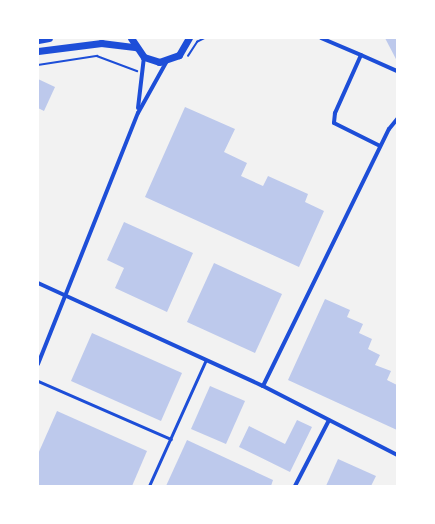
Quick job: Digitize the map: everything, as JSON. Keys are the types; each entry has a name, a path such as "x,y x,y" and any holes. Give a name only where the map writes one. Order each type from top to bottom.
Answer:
{"main road":[{"path":"38,40 49,38"},
{"path":"131,38 135,47 144,57 167,61 182,51 189,38"},
{"path":"38,51 101,43 135,47"}],"street":[{"path":"321,38 397,71"},
{"path":"361,55 333,120 339,127 380,146"},
{"path":"138,113 144,57"},
{"path":"38,364 138,113 167,61"},
{"path":"262,386 380,146 397,119"},
{"path":"38,283 262,386 397,455"},
{"path":"295,486 329,420"}],"lane":[{"path":"149,486 206,360"},
{"path":"38,381 171,439"}],"path":[{"path":"183,61 197,42 205,38"},
{"path":"38,65 97,56 143,74"}],"building":[{"path":"385,38 397,38 397,61"},
{"path":"38,79 55,87 44,111 38,108"},
{"path":"185,107 235,129 224,152 247,163 241,176 263,186 268,176 308,194 305,202 324,211 299,267 145,197"},
{"path":"124,222 193,253 167,312 115,288 124,268 107,260"},
{"path":"214,263 282,294 255,353 187,322"},
{"path":"325,299 350,310 347,317 363,324 359,333 372,339 368,349 380,355 375,365 391,371 387,380 397,385 397,430 288,380"},
{"path":"92,333 182,373 161,421 71,381"},
{"path":"210,386 245,401 226,444 191,429"},
{"path":"57,411 147,451 132,486 38,486 38,454"},
{"path":"297,420 312,427 290,472 239,447 249,426 285,444"},
{"path":"187,440 273,480 271,486 166,486"},
{"path":"338,459 376,476 371,486 326,486"}]}
